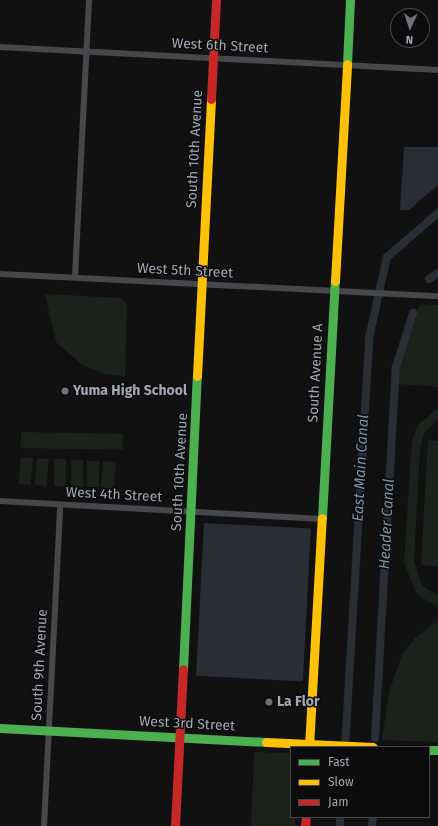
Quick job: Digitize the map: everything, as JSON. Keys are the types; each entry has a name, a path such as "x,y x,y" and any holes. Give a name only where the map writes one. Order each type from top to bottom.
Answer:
{"street":[{"path":"75,277 89,0"},
{"name":"South 10th Avenue","path":"175,826 192,511 216,0"},
{"name":"South Avenue A","path":"309,746 350,0"},
{"name":"West 6th Street","path":"0,47 438,70"},
{"name":"West 5th Street","path":"0,274 438,296"},
{"name":"West 4th Street","path":"0,501 322,518"},
{"name":"South 9th Avenue","path":"44,826 60,505"},
{"name":"West 3rd Street","path":"0,728 309,746 345,746"}],"shaded area":[{"path":"404,147 438,147 438,185 409,210 400,210"},
{"path":"45,294 121,298 127,305 125,376 104,374 81,364 56,342"},
{"path":"420,304 438,305 438,387 398,384 399,366"},
{"path":"438,408 438,419 424,433 420,448 414,561 422,585 438,596 438,607 417,594 404,563 412,440 418,425"},
{"path":"21,432 123,434 123,450 21,448"},
{"path":"428,440 438,441 438,566 421,565"},
{"path":"21,457 33,458 31,485 19,484"},
{"path":"37,458 49,459 47,486 35,485"},
{"path":"54,459 66,459 66,486 54,486"},
{"path":"71,460 83,460 83,487 71,487"},
{"path":"87,461 99,461 99,487 87,487"},
{"path":"103,461 116,462 114,489 101,488"},
{"path":"204,523 311,529 303,681 196,676"},
{"path":"438,621 438,742 382,740 389,692 402,655 415,638"},
{"path":"254,752 290,753 290,818 296,818 295,826 251,826"}],"waterway":[{"name":"East Main Canal","path":"345,746 369,338 387,257 438,213"},
{"name":"Header Canal","path":"429,279 438,273"},
{"name":"Header Canal","path":"375,738 396,367 413,313"},
{"name":"East Main Canal","path":"340,818 340,826"},
{"name":"Header Canal","path":"372,826 373,818"}],"traffic: fast":[{"path":"347,64 350,0"},
{"path":"322,518 335,281"},
{"path":"183,669 197,376"},
{"path":"0,728 266,742"},
{"path":"430,750 438,750"}],"traffic: slow":[{"path":"335,281 347,64"},
{"path":"197,376 211,99"},
{"path":"309,746 322,518"},
{"path":"266,742 352,746"}],"traffic: jam":[{"path":"211,99 216,0"},
{"path":"175,826 183,669"},
{"path":"305,826 306,818"}],"place":[{"name":"Yuma High School","path":"65,391"},
{"name":"La Flor","path":"269,702"}]}
